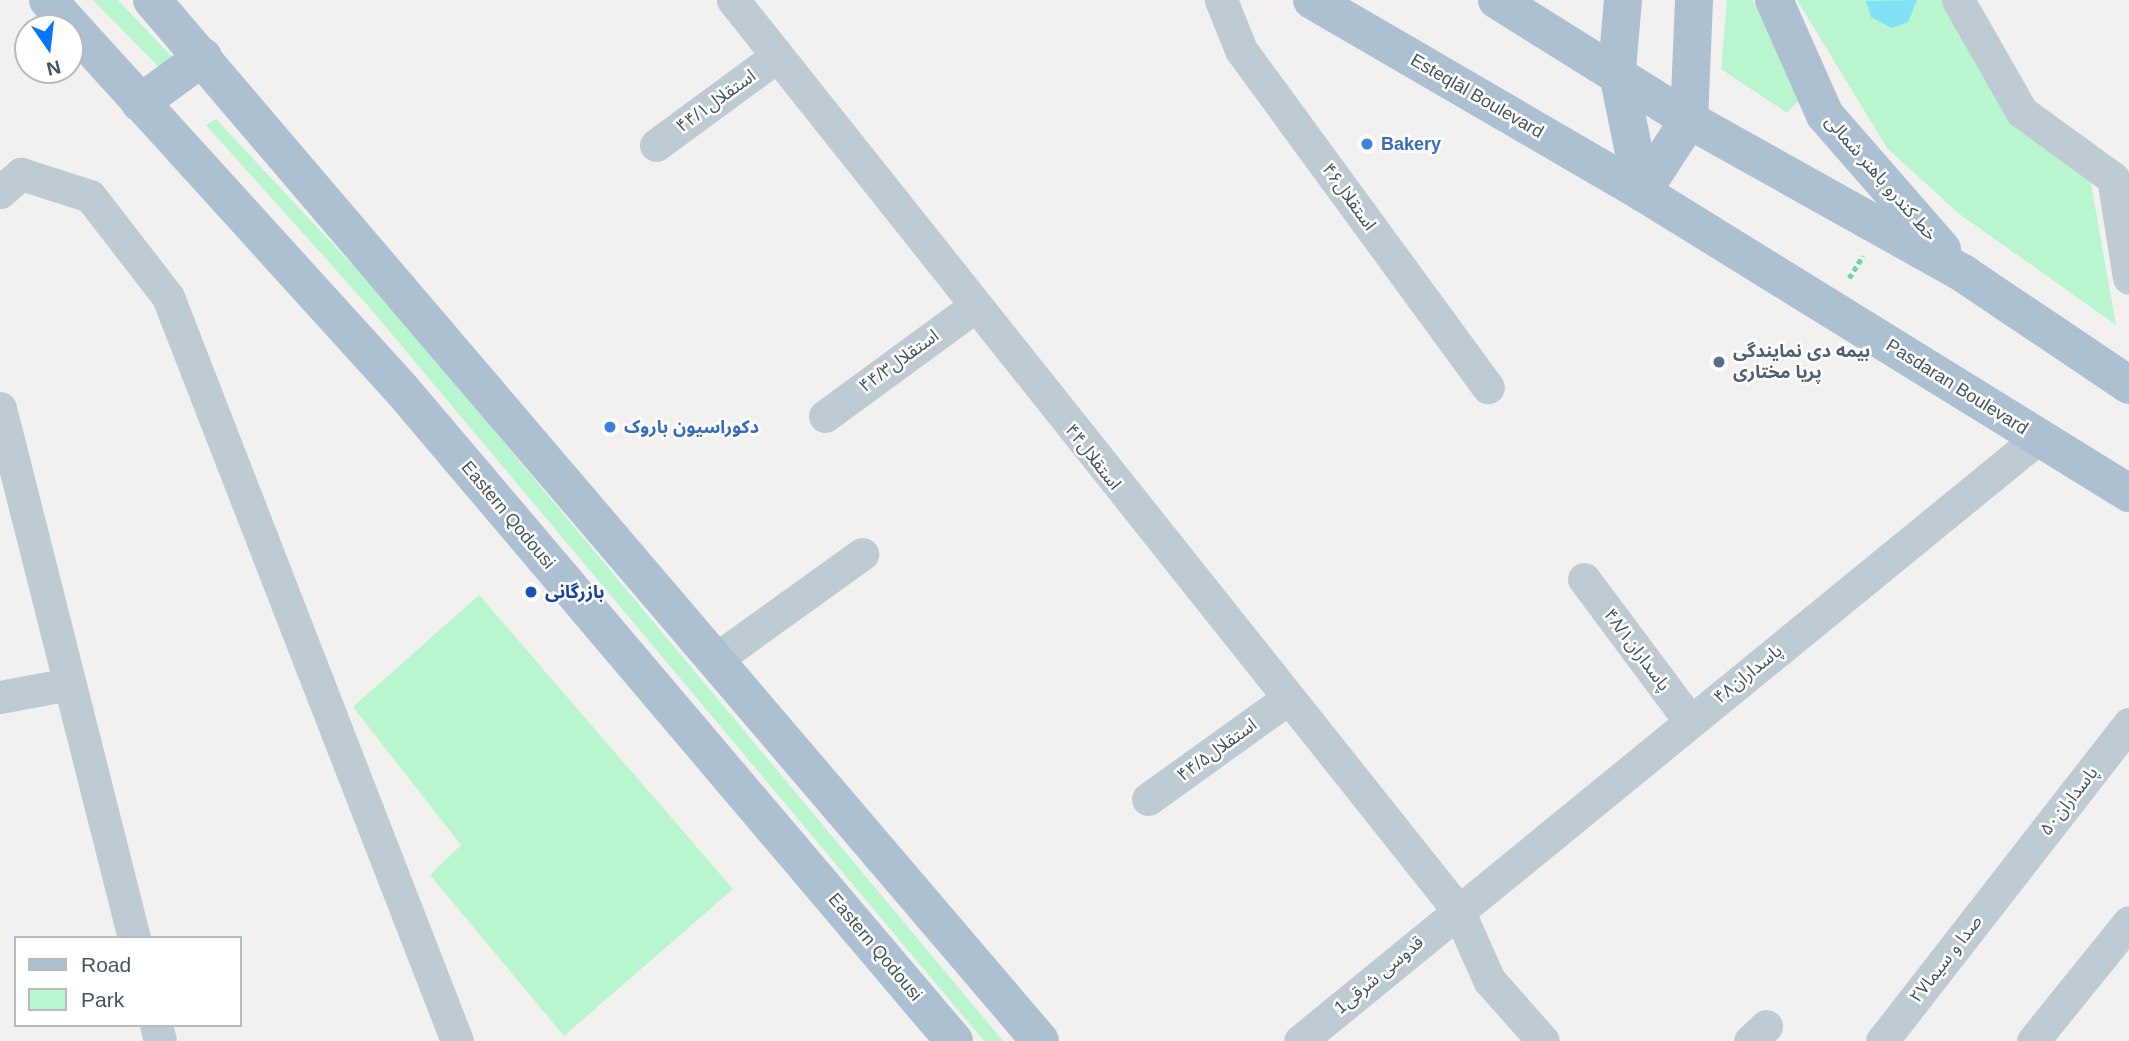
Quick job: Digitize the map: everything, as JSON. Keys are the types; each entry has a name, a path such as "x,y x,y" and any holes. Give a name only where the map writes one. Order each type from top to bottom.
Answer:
{"main road":[{"name":"Eastern Qodousi","path":"48,0 403,391 954,1041"},
{"path":"152,0 1040,1041"},
{"name":"Esteqlāl Boulevard","path":"1312,0 1643,192"},
{"path":"1497,0 1617,69 1689,120 1964,274 2129,385"},
{"path":"1623,0 1617,69 1643,192"},
{"path":"1643,192 1689,120 1694,0"},
{"name":"خط کندرو باهنر شمالی","path":"1774,0 1825,115 1964,274"},
{"path":"140,103 203,57"},
{"name":"Pasdaran Boulevard","path":"1643,192 2129,493"}],"street":[{"name":"استقلال۴۴","path":"733,0 1286,700 1458,910 1489,980 1543,1041"},
{"name":"استقلال۴۶","path":"1222,0 1241,50 1488,387"},
{"path":"1958,0 2022,112 2121,178 2129,278"},
{"name":"استقلال۴۴/۱","path":"656,145 777,56"},
{"path":"0,192 20,174 90,196 168,297 236,460 457,1041"},
{"name":"استقلال۴۴/۳","path":"825,416 974,307"},
{"path":"0,408 133,936"},
{"name":"پاسداران۴۸","path":"1458,910 2038,438"},
{"path":"716,660 862,554"},
{"name":"پاسداران۴۸/۱","path":"1584,579 1690,721"},
{"path":"0,696 70,684"},
{"name":"استقلال۴۴/۵","path":"1148,799 1286,700"},
{"name":"پاسداران۵۰","path":"2010,877 2129,724"},
{"name":"صدا و سیما۲۷","path":"1882,1041 2010,877"},
{"name":"1قدوسی شرقی","path":"1300,1041 1458,910"},
{"path":"2033,1041 2124,927"}],"green space":[{"path":"93,0 118,0 177,62 165,73"},
{"path":"1727,0 1753,0 1798,101 1787,113 1721,69"},
{"path":"1797,0 1947,0 2015,124 2090,178 2116,325 1958,213 1887,148"},
{"path":"216,119 385,300 1003,1041 984,1041 370,308 206,125"},
{"path":"479,595 733,889 564,1036 430,875 461,845 353,707"}],"water":[{"path":"1917,0 1908,22 1892,28 1871,17 1866,1"}],"place":[{"name":"Bakery","path":"1367,144"},
{"name":"بیمه دی نمایندگی پریا مختاری","path":"1719,362"},
{"name":"دکوراسیون باروک","path":"610,427"},
{"name":"بازرگانی","path":"531,592"}]}
